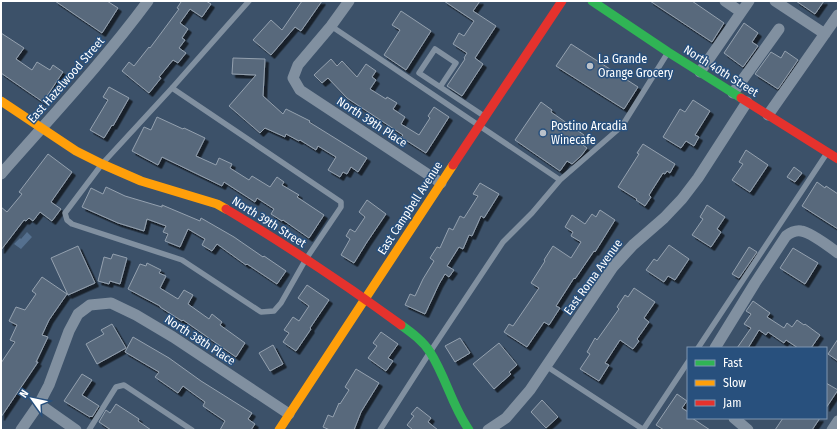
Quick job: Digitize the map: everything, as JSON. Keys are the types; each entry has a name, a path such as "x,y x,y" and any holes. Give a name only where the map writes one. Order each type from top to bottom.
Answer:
{"street":[{"name":"East Hazelwood Street","path":"1,174 97,66 134,21 148,1"},
{"path":"331,26 349,1"},
{"name":"East Campbell Avenue","path":"279,430 562,1"},
{"name":"North 40th Street","path":"592,1 668,52 838,160"},
{"path":"725,1 741,12"},
{"path":"700,72 749,1"},
{"path":"775,1 825,34"},
{"path":"768,115 838,15"},
{"name":"North 39th Place","path":"331,26 298,65 293,78 300,90 441,183"},
{"path":"733,93 778,29"},
{"name":"North 39th Street","path":"1,101 76,152 141,181 217,204 306,259 365,299 416,336 430,352 442,374 462,420 470,430"},
{"name":"East Roma Avenue","path":"488,430 506,418 530,390 613,267 633,245 664,218 682,199 698,178 747,102"},
{"path":"716,347 786,236 794,232 801,231 838,252"},
{"name":"North 38th Place","path":"39,404 49,384 69,331 78,314 90,305 111,303 136,315 173,337 289,414"},
{"path":"21,430 39,404 76,430"},
{"path":"735,419 748,430"},
{"path":"832,430 838,421"}],"lane":[{"path":"172,88 341,202 340,207 306,259 281,303 274,311 261,312 182,260 72,224 67,220 65,212 102,164 249,1"},
{"path":"331,26 560,180"},
{"path":"440,87 456,63 435,49 419,73 440,87 485,116"},
{"path":"380,430 503,242 532,213 560,180 622,126 668,52"},
{"path":"699,347 827,153"},
{"path":"546,366 644,430 687,364"},
{"path":"89,430 116,387 124,385 192,430"}],"water":[{"path":"27,232 32,237 21,249 14,244"}],"building":[{"path":"55,1 107,1 118,8 102,33"},
{"path":"179,1 206,1 211,4 202,17 190,9 180,23 188,29 182,38 185,40 179,48 186,53 178,63 173,60 159,77 161,78 149,93 122,71 129,62 134,66 149,47 150,48 179,9 177,8 181,2"},
{"path":"302,1 322,1 301,31 295,27 271,55 253,40 271,20 282,30"},
{"path":"444,1 480,1 473,11 496,26 475,58 483,64 462,96 447,86 465,59 464,58 467,53 453,44 459,33 464,36 474,21"},
{"path":"650,1 692,1 724,23 712,42"},
{"path":"796,1 824,1 815,14"},
{"path":"401,11 431,31 406,70 384,55 400,30 392,25"},
{"path":"744,23 758,33 752,42 758,46 743,67 724,53"},
{"path":"1,33 24,48 16,59 32,70 37,62 50,70 53,65 63,72 43,102 1,73"},
{"path":"571,44 638,87 624,109 556,66"},
{"path":"785,51 798,60 778,89 755,74 771,52 781,58"},
{"path":"233,58 265,59 263,96 283,114 286,109 310,121 309,122 367,158 358,172 351,167 347,174 343,172 340,177 328,170 336,157 318,146 316,150 300,140 299,141 286,134 285,137 265,128 260,133 229,106 256,75 232,74"},
{"path":"331,59 337,66 342,61 357,77 366,64 376,71 372,77 376,80 370,89 386,99 387,97 397,103 393,109 405,117 401,124 419,135 430,118 428,116 434,107 449,117 426,153 401,137 403,135 347,98 328,78 322,83 314,75"},
{"path":"109,87 129,98 113,126 112,125 104,138 90,130 108,100 103,97"},
{"path":"693,100 710,111 695,135 699,137 694,146 686,141 681,148 663,137 680,109 685,112"},
{"path":"541,102 552,110 551,112 584,135 579,142 587,148 572,164 567,161 560,171 515,140"},
{"path":"157,117 205,138 196,156 216,165 219,158 232,164 230,168 249,180 252,176 270,187 277,177 284,182 282,185 299,195 297,197 324,215 309,238 283,220 282,221 271,214 274,209 257,198 255,202 224,182 222,186 162,157 158,165 132,151 144,127 151,130"},
{"path":"643,144 675,164 670,173 667,171 665,174 663,173 649,195 651,197 645,206 618,187 639,154 637,153"},
{"path":"746,150 768,165 750,192 732,180 743,164 739,162"},
{"path":"48,154 72,172 51,202 61,209 52,221 40,212 33,221 29,218 26,221 24,220 1,250 1,207 7,212 22,194 19,192"},
{"path":"794,167 802,173 795,182 787,177"},
{"path":"817,182 825,188 826,186 838,194 838,229 802,206"},
{"path":"480,183 499,194 484,218 481,216 472,236 469,235 463,249 459,247 447,266 454,270 449,277 445,274 425,314 405,305 410,294 415,296 434,261 430,258 437,247 440,248 449,228 453,230 460,216 464,218 478,196 473,194"},
{"path":"106,187 125,196 162,207 162,205 200,221 201,218 234,237 286,271 277,284 247,264 246,265 217,244 212,251 202,245 205,239 188,229 180,247 165,241 168,234 163,232 166,226 147,219 144,231 118,223 82,207 91,188 103,194"},
{"path":"367,200 386,214 354,263 341,255 350,239 346,236 350,229 355,232 365,217 359,212"},
{"path":"707,205 725,217 717,229 721,232 711,247 692,235 703,219 700,217"},
{"path":"600,210 615,220 595,252 594,251 575,279 574,278 556,306 560,308 549,325 544,322 527,347 504,332 509,324 513,326 539,288 531,283 553,246 571,258 581,242 571,236 573,232 565,227 572,215 585,224 592,214 596,217"},
{"path":"669,245 689,259 675,280 668,276 664,282 646,270 654,259 657,261"},
{"path":"78,246 95,283 68,295 51,258"},
{"path":"749,247 757,252 739,278 732,274"},
{"path":"793,248 818,263 805,284 780,268"},
{"path":"113,254 127,258 120,284 110,281 109,284 98,281 104,257 111,259"},
{"path":"147,263 161,270 159,273 166,276 160,288 178,299 184,290 193,295 188,304 209,319 212,314 222,322 220,325 245,343 236,357 183,320 182,321 160,306 128,289 140,264 146,266"},
{"path":"42,277 67,294 49,320 42,335 48,337 36,362 38,362 1,417 1,363 15,342 10,340 17,325 9,321 16,307 25,310 36,294 32,291"},
{"path":"307,285 329,300 296,351 283,342 289,333 284,330 293,317 299,321 309,306 298,298"},
{"path":"634,288 655,302 644,318 649,322 637,339 639,341 633,349 620,340 605,363 609,365 599,381 580,369 590,354 587,352 595,338 597,340 619,309 617,307 625,295 628,297"},
{"path":"753,301 770,313 767,317 784,328 787,323 792,327 797,320 820,335 812,347 796,347 786,340 784,343 768,332 766,335 759,330 749,347 738,347 751,328 744,324 751,314 746,311"},
{"path":"112,324 126,348 97,364 86,344 104,334 101,330"},
{"path":"381,332 398,344 388,358 393,361 386,371 368,358 377,346 373,343"},
{"path":"133,337 169,358 201,381 252,413 248,419 255,424 251,430 220,430 225,421 203,406 205,402 183,386 178,393 155,377 159,372 125,352"},
{"path":"460,338 470,353 455,362 445,346"},
{"path":"838,339 838,361 828,354"},
{"path":"499,343 517,365 509,372 511,374 494,389 473,364"},
{"path":"273,345 283,364 270,371 259,353"},
{"path":"356,369 379,383 361,412 354,430 330,430 323,427 328,415 333,417 339,403 340,404 349,390 345,387"},
{"path":"82,374 92,380 82,395 99,406 92,417 64,401"},
{"path":"827,384 838,390 827,406"},
{"path":"677,394 687,401 682,408 687,411 687,419 694,419 710,430 664,430 656,425"},
{"path":"542,400 558,417 546,428 531,412"},
{"path":"116,404 139,419 138,421 151,430 111,430 99,422 106,410 110,413"},
{"path":"417,407 431,418 428,422 438,430 413,430 407,425 414,416 411,414"},
{"path":"782,419 819,419 812,430 775,430"}],"traffic: fast":[{"path":"592,1 668,52 741,98"},
{"path":"401,325 421,341 430,352 458,411 469,430"}],"traffic: slow":[{"path":"1,101 76,151 102,164 141,181 217,204 226,209"},
{"path":"279,430 453,165"}],"traffic: jam":[{"path":"453,165 562,1"},
{"path":"741,98 838,159"},
{"path":"226,209 315,265 401,325"}],"place":[{"name":"La Grande Orange Grocery","path":"590,66"},
{"name":"Postino Arcadia Winecafe","path":"543,133"}]}
